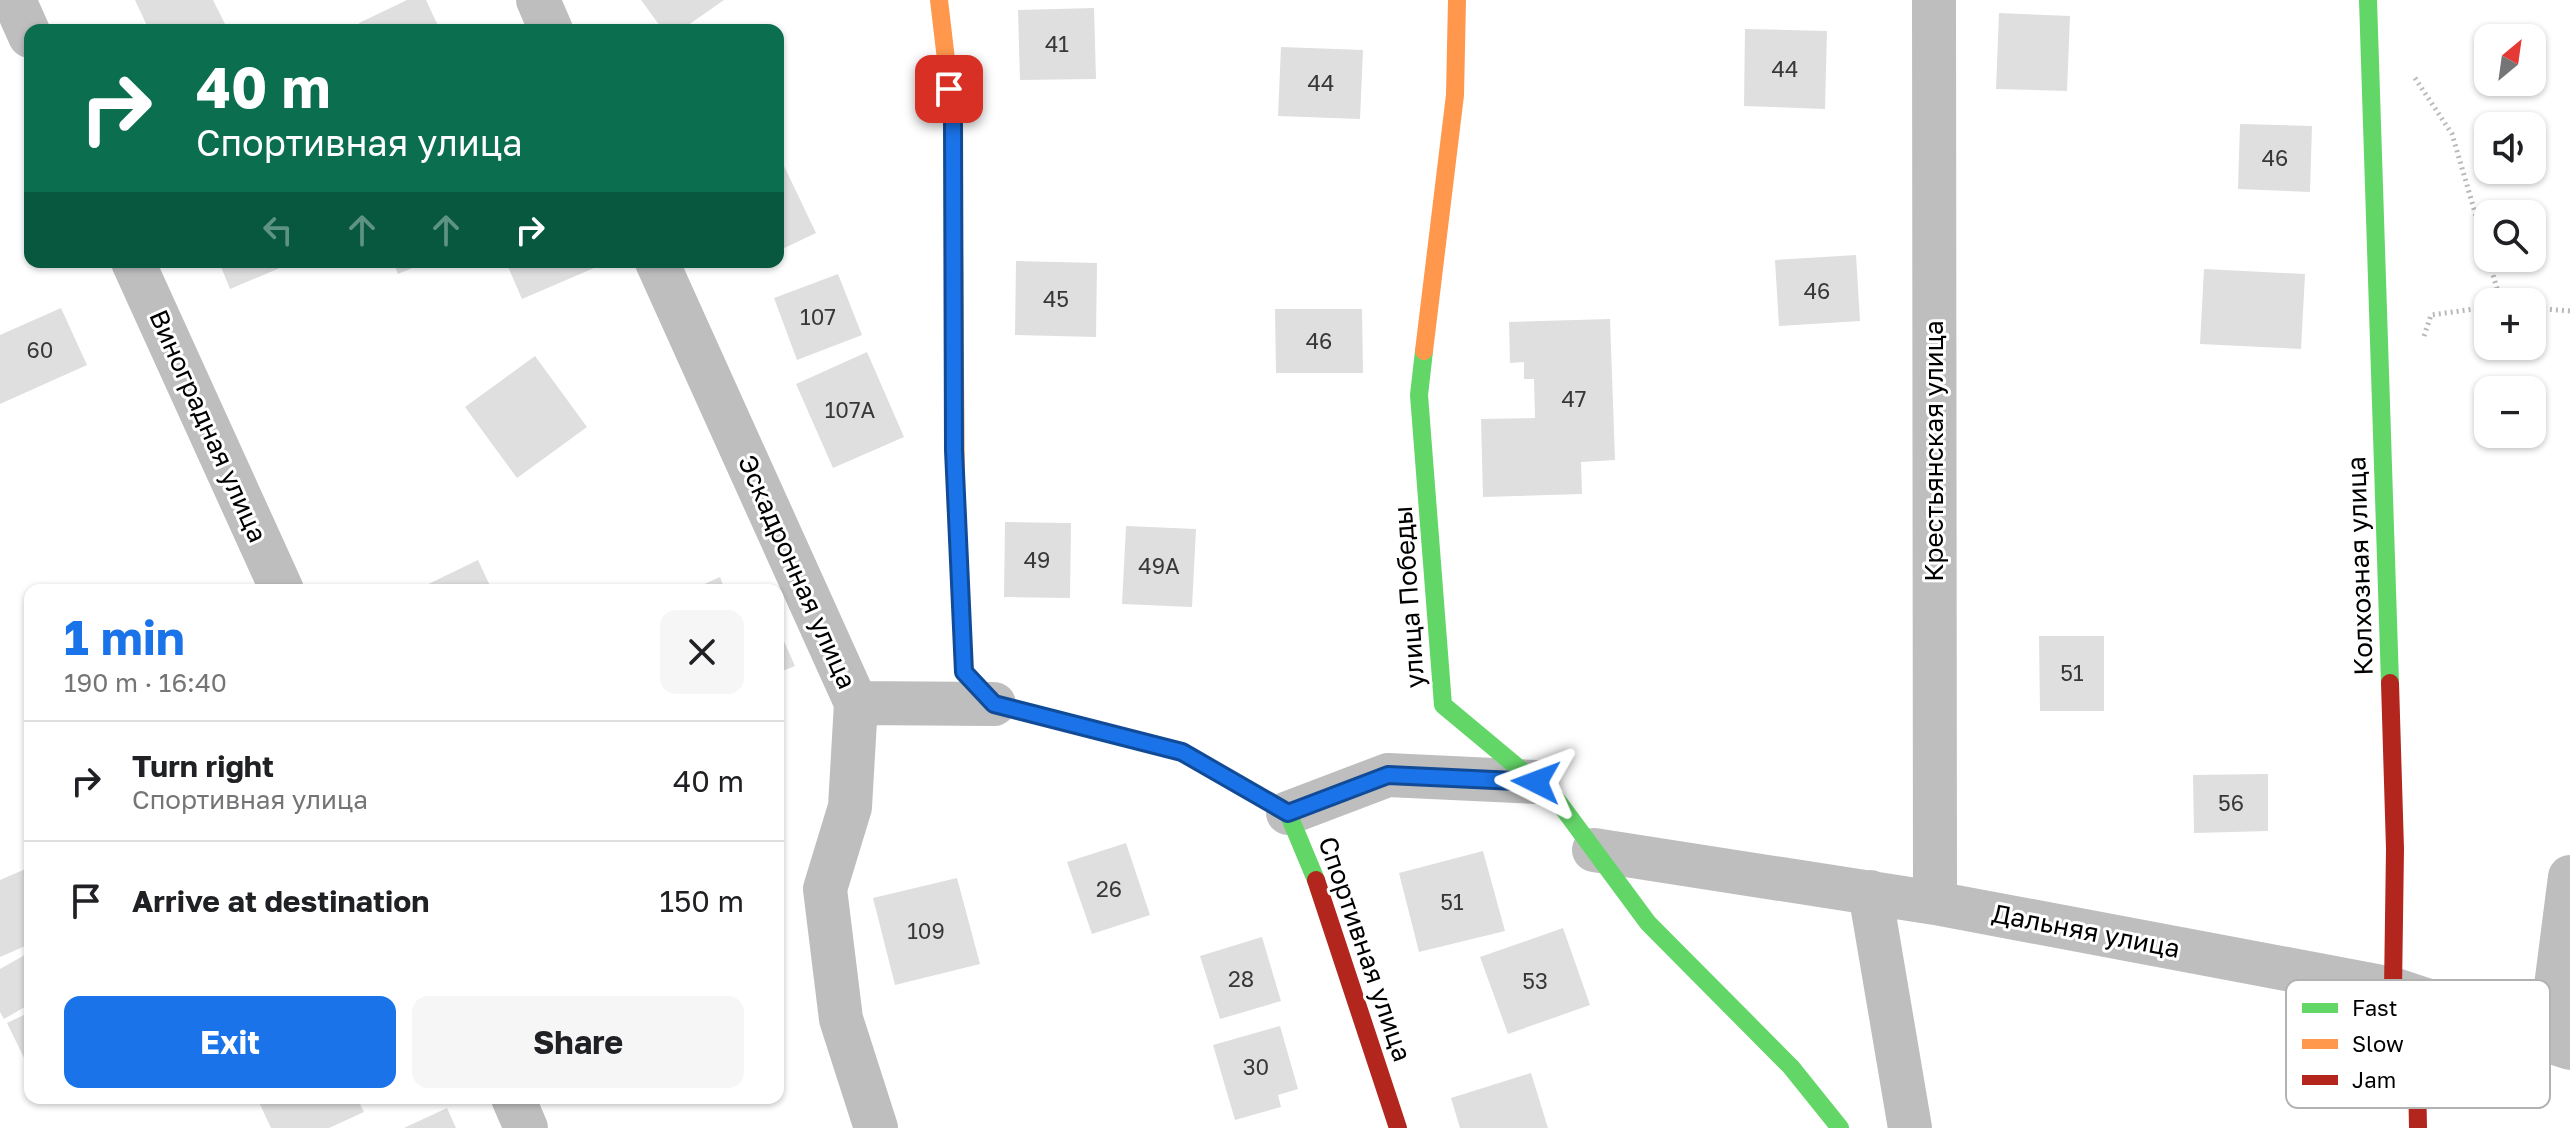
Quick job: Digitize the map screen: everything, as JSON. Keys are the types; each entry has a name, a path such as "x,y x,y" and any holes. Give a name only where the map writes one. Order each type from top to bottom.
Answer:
{"street":[{"path":"14,0 25,24"},
{"path":"538,0 548,24"},
{"path":"939,0 953,119 954,450 964,672 994,704"},
{"name":"улица Победы","path":"1457,0 1455,95 1419,395 1443,705 1557,800 1648,923 1791,1067 1840,1128"},
{"name":"Крестьянская улица","path":"1934,0 1935,903"},
{"name":"Колхозная улица","path":"2368,0 2394,818 2393,980"},
{"name":"Виноградная улица","path":"136,268 279,584"},
{"name":"Эскадронная улица","path":"660,268 856,703 850,807 825,889 841,1019 876,1128"},
{"path":"856,703 994,704"},
{"name":"Спортивная улица","path":"994,704 1182,752 1288,813 1311,864 1398,1128"},
{"path":"1288,813 1388,775 1536,782"},
{"name":"Дальняя улица","path":"1594,850 1935,903 2345,980"},
{"path":"2560,1044 2570,877"},
{"path":"1870,892 1910,1128"},
{"path":"516,1104 526,1128"},
{"name":"Колхозная улица","path":"2418,1108 2418,1128"}],"path":[{"path":"2410,71 2452,134 2474,209"},
{"path":"2546,309 2570,311"}],"building":[{"path":"135,0 213,0 225,24 146,24"},
{"path":"407,0 426,0 437,24 359,24"},
{"path":"641,0 724,0 690,24 659,24"},
{"path":"1094,8 1096,79 1020,80 1018,10"},
{"path":"1999,13 2070,16 2067,91 1996,89"},
{"path":"1745,29 1827,31 1825,109 1744,106"},
{"path":"1281,47 1363,50 1360,119 1278,116"},
{"path":"2240,124 2312,126 2310,192 2238,189"},
{"path":"784,166 816,233 784,248"},
{"path":"1856,255 1860,321 1779,326 1775,260"},
{"path":"1016,261 1097,263 1096,337 1015,335"},
{"path":"221,268 280,268 230,289"},
{"path":"396,268 412,268 398,274"},
{"path":"509,268 594,268 522,299"},
{"path":"2204,269 2305,274 2301,349 2200,344"},
{"path":"838,274 862,335 797,360 774,298"},
{"path":"61,308 87,365 0,404 0,335"},
{"path":"1275,309 1362,309 1363,373 1276,373"},
{"path":"1610,319 1615,460 1581,462 1582,494 1483,497 1481,419 1535,418 1534,379 1524,379 1524,362 1510,363 1509,322"},
{"path":"867,352 904,437 833,468 796,384"},
{"path":"535,356 587,427 517,478 465,407"},
{"path":"1005,522 1071,523 1070,598 1004,597"},
{"path":"1126,526 1196,529 1192,607 1122,604"},
{"path":"478,560 489,584 428,584"},
{"path":"720,577 723,584 704,584"},
{"path":"2039,636 2104,636 2104,711 2040,711"},
{"path":"784,641 795,666 784,671"},
{"path":"2268,774 2268,831 2194,833 2193,775"},
{"path":"1126,843 1150,915 1092,934 1067,862"},
{"path":"1483,851 1505,931 1419,952 1399,873"},
{"path":"24,870 24,947 0,957 0,880"},
{"path":"957,878 980,964 895,985 873,898"},
{"path":"1563,928 1590,1005 1508,1034 1480,957"},
{"path":"1262,937 1281,1001 1220,1019 1200,956"},
{"path":"24,955 24,1007 4,1019 0,1012 0,969"},
{"path":"24,1015 24,1058 7,1023"},
{"path":"1280,1026 1298,1089 1278,1095 1281,1107 1235,1120 1213,1045"},
{"path":"1531,1073 1548,1128 1460,1128 1451,1098"},
{"path":"260,1104 360,1104 364,1112 329,1128 271,1128"},
{"path":"447,1108 456,1128 404,1128"}],"traffic: fast":[{"path":"2368,0 2390,683"},
{"path":"1424,351 1419,395 1443,705 1557,800 1648,923 1791,1067 1840,1128"},
{"path":"956,493 964,672 994,704 1182,752 1288,813 1316,880"}],"traffic: slow":[{"path":"939,0 953,119 956,493"},
{"path":"1424,351 1455,95 1457,0"}],"traffic: jam":[{"path":"2390,683 2395,849 2393,980"},
{"path":"1316,880 1398,1128"},
{"path":"2418,1108 2418,1128"}],"route":[{"path":"949,89 953,119 954,450 964,672 994,704 1182,752 1288,813 1388,775 1536,782"}]}
